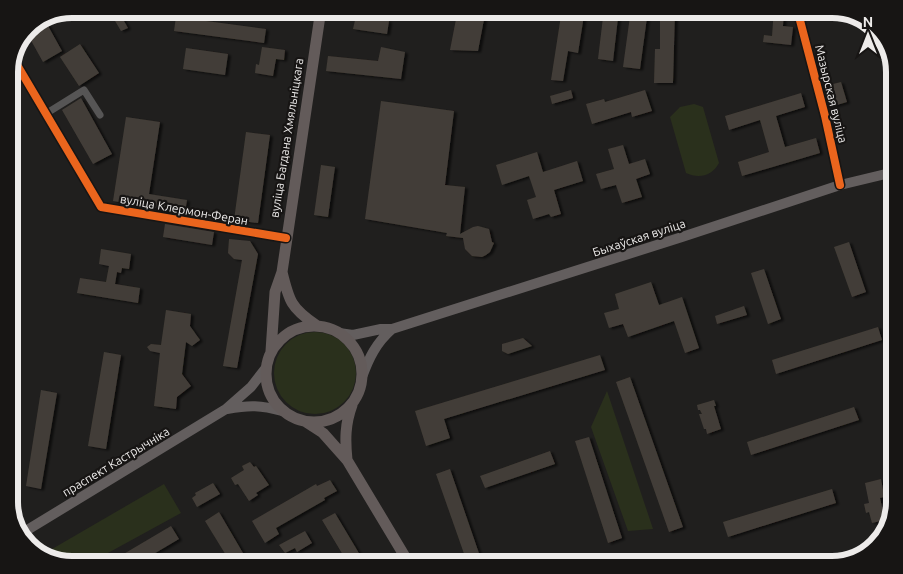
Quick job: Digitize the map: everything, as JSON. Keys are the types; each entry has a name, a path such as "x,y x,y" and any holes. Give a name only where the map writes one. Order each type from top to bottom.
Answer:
{"main road":[{"name":"вуліца Багдана Хмяльніцкага","path":"270,351 275,292 282,272 320,18"},
{"name":"Быхаўская вуліца","path":"362,377 371,353 383,337 392,330 682,238 840,185 886,174"},
{"name":"вуліца Багдана Хмяльніцкага","path":"282,272 291,303 298,312 316,325"},
{"path":"348,460 345,440 347,419 359,391 362,377 360,360 352,344 328,327 316,325 298,328 282,337 270,351 265,369 266,385 272,399 282,411 293,418 306,422 323,433 348,460 405,556"},
{"name":"Быхаўская вуліца","path":"339,333 353,335 381,329 392,330"},
{"name":"праспект Кастрычніка","path":"26,531 226,409 251,387 265,369"},
{"path":"306,422 323,422 340,415 353,403"},
{"name":"праспект Кастрычніка","path":"226,409 250,405 264,406 282,411"}],"street":[{"name":"Мазырская вуліца","path":"799,18 825,116 840,185"},
{"name":"вуліца Клермон-Феран","path":"18,66 101,207 286,238"},
{"path":"47,113 84,90 100,115"}],"green space":[{"path":"694,104 703,107 719,163 713,171 700,176 686,173 670,117 680,107"},
{"path":"315,332 331,335 344,344 353,357 356,373 353,389 344,402 331,411 315,414 299,411 286,402 277,389 274,373 277,357 286,344 299,335"},
{"path":"607,391 653,529 628,531 591,427"},
{"path":"164,484 181,513 102,556 64,556 48,551"}],"building":[{"path":"113,18 122,18 128,28 121,31"},
{"path":"176,18 266,29 264,43 174,31"},
{"path":"356,18 389,21 387,34 353,29"},
{"path":"456,18 484,18 478,51 450,50"},
{"path":"561,18 584,18 578,53 568,51 563,81 551,80"},
{"path":"603,18 618,18 613,61 598,59"},
{"path":"630,18 647,18 640,69 623,67"},
{"path":"660,18 675,18 673,83 654,83 655,49 660,49"},
{"path":"773,18 783,18 783,26 793,27 791,45 763,42 764,35 772,36"},
{"path":"47,24 62,51 43,62 30,38"},
{"path":"80,44 99,73 79,86 60,57"},
{"path":"262,47 285,50 284,60 276,59 273,76 255,73 256,64 259,65"},
{"path":"381,47 405,52 401,79 326,71 328,56 378,61"},
{"path":"186,48 228,54 225,75 183,69"},
{"path":"841,82 847,102 830,107 825,86"},
{"path":"571,90 573,98 552,104 550,96"},
{"path":"645,90 652,111 632,117 631,112 592,124 586,104 604,99 605,102"},
{"path":"801,93 805,107 776,116 785,147 816,138 820,153 742,176 738,162 769,152 760,120 729,130 725,116"},
{"path":"81,98 112,154 93,164 62,110"},
{"path":"381,101 454,111 445,185 465,187 460,234 478,226 489,229 492,242 494,243 490,252 486,255 482,257 472,256 465,249 463,238 446,236 447,233 365,219"},
{"path":"126,117 160,122 149,194 187,200 185,213 113,201"},
{"path":"246,132 270,135 258,223 234,220"},
{"path":"623,145 629,164 645,159 650,174 636,179 642,197 622,203 616,185 601,189 596,174 614,169 608,149"},
{"path":"537,152 543,172 577,161 583,181 554,190 561,214 551,217 549,214 533,219 527,200 536,197 529,176 502,185 496,165"},
{"path":"321,165 335,167 328,217 314,215"},
{"path":"165,224 214,232 212,245 163,237"},
{"path":"229,239 250,241 258,254 237,368 223,366 242,260 234,259 228,253"},
{"path":"849,242 866,292 852,297 834,247"},
{"path":"101,249 131,254 129,269 122,268 121,273 117,272 115,284 140,288 138,303 77,293 80,278 106,282 109,266 99,264"},
{"path":"764,269 781,319 768,324 751,273"},
{"path":"651,282 659,305 682,297 699,348 685,353 674,321 628,337 623,324 609,328 604,313 619,309 615,294"},
{"path":"744,306 747,315 717,324 715,316"},
{"path":"166,310 191,314 190,326 200,340 192,346 186,342 182,374 191,386 177,397 176,409 154,406 160,353 150,351 147,347 151,344 161,345"},
{"path":"878,327 882,340 776,374 772,360"},
{"path":"523,338 532,346 508,354 502,351 502,344"},
{"path":"104,352 121,355 106,449 88,446"},
{"path":"600,355 605,370 444,419 450,438 426,446 415,411"},
{"path":"630,377 683,527 669,532 616,382"},
{"path":"41,390 57,393 41,489 26,486"},
{"path":"714,400 721,429 707,434 699,414 702,414 698,410 697,405"},
{"path":"854,407 859,420 751,455 747,442"},
{"path":"589,437 622,538 608,543 575,441"},
{"path":"550,451 555,464 485,488 480,476"},
{"path":"250,462 254,467 256,466 269,485 256,493 258,495 249,501 238,484 235,485 231,478 244,470 242,466"},
{"path":"450,469 480,556 465,556 436,474"},
{"path":"881,479 883,490 886,489 886,496 880,498 883,511 885,511 882,521 872,523 869,512 866,513 864,504 869,503 865,483"},
{"path":"330,480 337,491 276,528 279,534 265,543 252,521 316,484 317,486"},
{"path":"213,483 220,494 197,507 192,498 196,495 195,493"},
{"path":"832,489 836,503 728,537 723,522"},
{"path":"219,512 245,556 226,556 205,521"},
{"path":"335,513 361,556 344,556 322,520"},
{"path":"171,526 179,539 150,556 120,556"},
{"path":"305,531 312,543 297,552 295,548 285,553 279,545"}],"cycle path":[{"path":"799,18 825,116 840,185"},
{"path":"18,67 101,207 286,238"}]}
